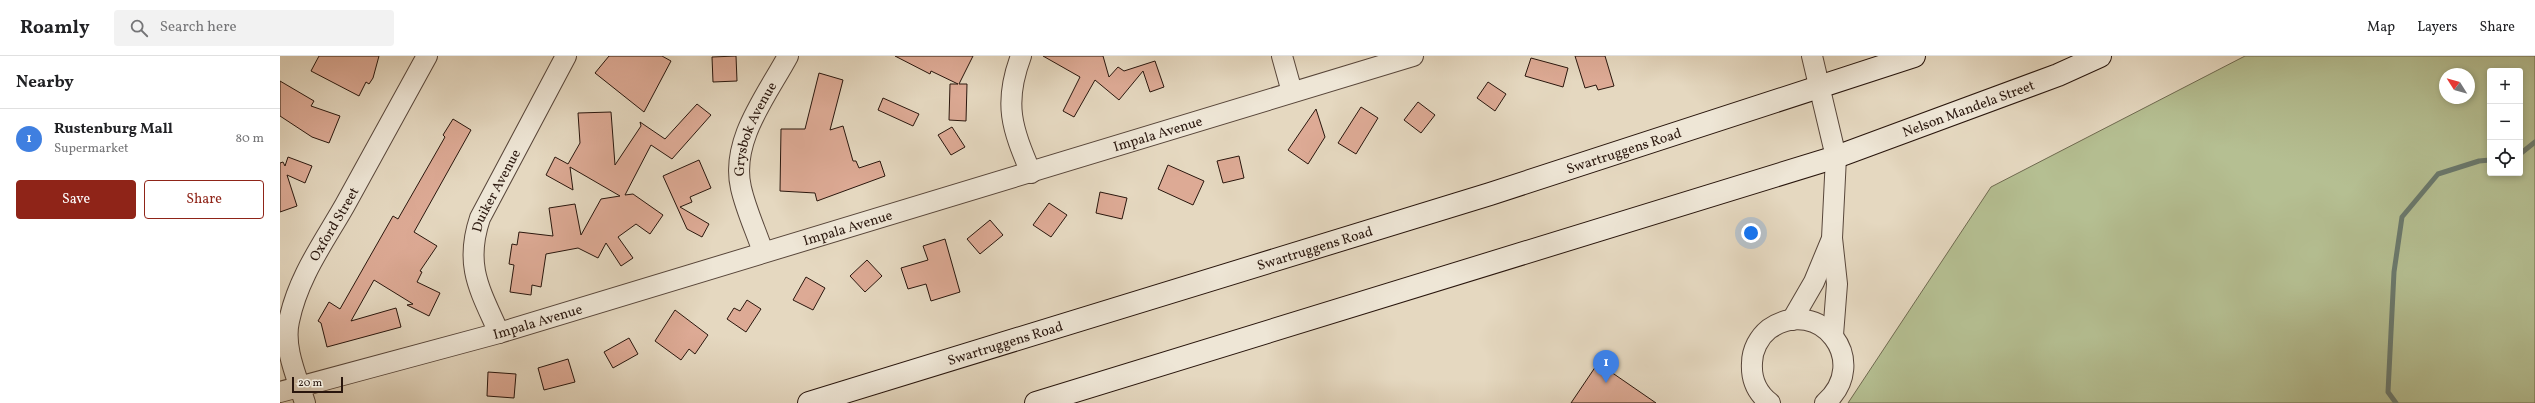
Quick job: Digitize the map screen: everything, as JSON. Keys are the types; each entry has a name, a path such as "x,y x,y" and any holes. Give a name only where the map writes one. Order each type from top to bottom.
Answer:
{"main road":[{"name":"Swartruggens Road","path":"809,403 1490,194 1914,56"},
{"name":"Nelson Mandela Street","path":"1836,156 2058,76 2100,56"},
{"path":"1036,403 1836,156"}],"street":[{"name":"Oxford Street","path":"302,394 288,349 288,322 297,292 312,258 345,206 427,56"},
{"name":"Duiker Avenue","path":"499,333 477,282 472,259 473,238 480,218 566,56"},
{"name":"Grysbok Avenue","path":"763,252 741,188 739,170 742,149 749,127 788,56"},
{"path":"1021,56 1010,96 1018,139 1031,173"},
{"path":"1282,56 1292,92"},
{"name":"Impala Avenue","path":"280,392 302,394 763,252 1031,173 1413,56"},
{"path":"1812,56 1836,156 1832,238 1837,284 1833,336"},
{"path":"1792,320 1814,282 1832,238"},
{"path":"1770,403 1756,387 1752,373 1752,358 1756,344 1765,332 1778,324 1792,320 1807,320 1821,325 1833,336 1841,349 1844,365 1842,381 1834,395 1825,403"}],"green space":[{"path":"2245,56 2535,56 2535,403 1848,403 1991,187"}],"building":[{"path":"319,56 379,56 373,78 369,84 366,82 359,96 311,71"},
{"path":"609,56 662,56 671,61 644,112 595,73"},
{"path":"736,56 737,81 713,82 712,57"},
{"path":"895,56 973,56 959,84 967,84 966,121 949,120 950,84 958,84 931,71 930,74"},
{"path":"1043,56 1103,56 1109,77 1118,67 1124,71 1155,61 1164,87 1150,92 1143,71 1119,100 1095,80 1074,117 1063,111 1080,77"},
{"path":"1575,56 1605,56 1614,86 1598,90 1596,85 1585,88"},
{"path":"1531,58 1568,68 1563,87 1525,76"},
{"path":"819,73 843,80 830,130 843,126 853,161 856,161 859,168 880,161 885,176 817,201 815,193 780,191 781,129 805,129"},
{"path":"280,81 314,101 311,106 340,116 329,143 312,137 280,116"},
{"path":"1488,82 1506,94 1495,111 1477,98"},
{"path":"883,98 919,114 913,126 878,110"},
{"path":"1418,102 1435,115 1421,133 1404,120"},
{"path":"697,104 711,115 672,159 651,145 625,195 633,194 663,215 650,234 636,224 618,237 633,258 621,266 606,243 598,258 578,248 546,254 541,287 532,285 531,295 510,292 514,265 509,264 512,244 517,245 519,232 553,236 549,208 575,204 581,235 601,199 620,196 570,167 573,190 546,175 555,157 568,164 580,143 578,113 611,112 615,165 641,126 640,122 665,139"},
{"path":"1361,107 1378,118 1356,154 1338,143"},
{"path":"1316,109 1325,137 1308,164 1288,150"},
{"path":"453,119 471,130 414,232 437,246 420,271 422,272 417,282 440,293 429,316 407,305 413,304 374,280 351,321 396,308 401,327 327,347 321,323 318,321 329,302 340,309 393,216 398,219 445,137 443,135"},
{"path":"952,127 965,147 951,155 938,135"},
{"path":"1239,156 1244,178 1223,183 1217,161"},
{"path":"288,157 312,166 305,183 287,175 297,206 280,212 280,163 283,162 285,166"},
{"path":"699,160 711,188 690,197 692,202 680,207 709,224 702,237 687,229 663,176"},
{"path":"1168,165 1204,181 1193,205 1158,189"},
{"path":"1100,192 1127,198 1122,219 1096,213"},
{"path":"1049,203 1067,215 1051,237 1033,225"},
{"path":"990,220 1003,235 980,254 967,239"},
{"path":"945,239 960,292 931,301 926,284 908,289 901,268 928,260 923,246"},
{"path":"867,260 882,276 865,292 850,276"},
{"path":"806,277 825,288 813,310 793,300"},
{"path":"747,300 761,309 746,332 727,319 734,308 740,311"},
{"path":"675,310 708,335 695,354 689,349 681,360 655,341"},
{"path":"629,338 638,354 613,368 604,352"},
{"path":"568,359 575,382 544,390 538,368"},
{"path":"1598,363 1656,403 1571,403"},
{"path":"488,372 516,374 514,398 487,396"}],"waterway":[{"path":"2523,152 2535,142"},
{"path":"2396,403 2388,392 2394,272 2402,217 2438,174 2479,161 2487,160"}],"place":[{"name":"Rustenburg Mall","path":"1606,383"}]}
